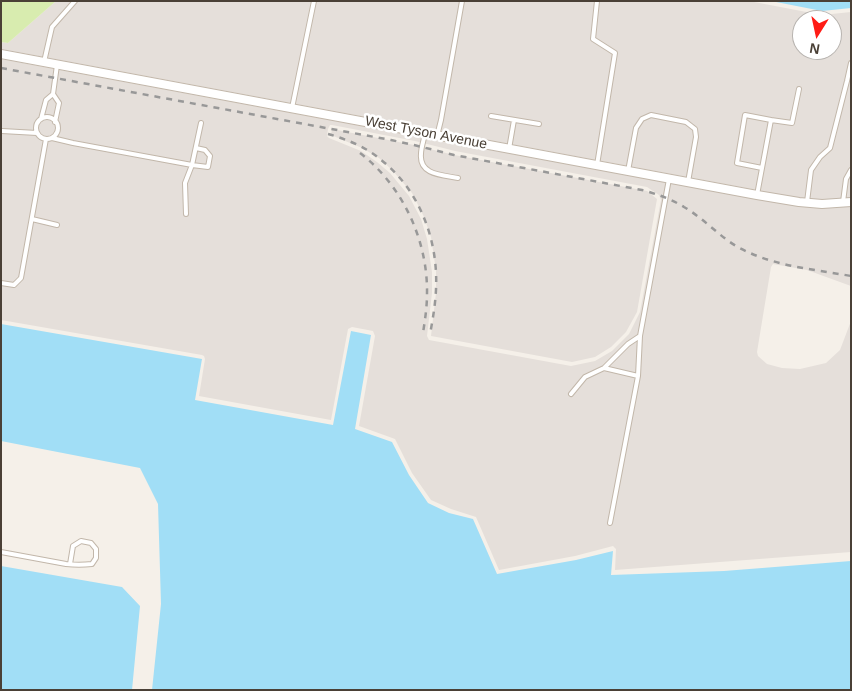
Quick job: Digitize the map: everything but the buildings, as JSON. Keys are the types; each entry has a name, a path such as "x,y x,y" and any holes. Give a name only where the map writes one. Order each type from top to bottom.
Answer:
{"street":[{"name":"West Tyson Avenue","path":"1,54 757,195 822,204 847,202"}],"lane":[{"path":"44,62 52,27 75,1"},
{"path":"292,108 314,1"},
{"path":"437,136 462,1"},
{"path":"597,1 593,39 615,54 597,165"},
{"path":"807,202 811,170 820,157 830,148 851,63"},
{"path":"55,122 59,103 53,94 57,65"},
{"path":"762,168 737,163 745,115 792,123 798,89"},
{"path":"53,94 46,100 42,119 36,127 40,137 208,168 210,156 205,150 196,148"},
{"path":"628,171 636,128 642,119 651,115 686,122 696,129 688,182"},
{"path":"491,116 539,124"},
{"path":"42,119 52,118 55,122 58,130 52,138"},
{"path":"509,149 514,120"},
{"path":"757,195 771,120"},
{"path":"186,214 185,183 192,165 201,123"},
{"path":"1,132 37,133"},
{"path":"425,133 421,154 424,168 431,173 458,178"},
{"path":"1,283 14,285 21,278 46,139"},
{"path":"847,202 846,179 851,170"},
{"path":"610,523 638,376 640,336 669,179"},
{"path":"32,219 57,224"},
{"path":"572,394 585,377 604,368 628,344 640,336"},
{"path":"604,368 638,376"},
{"path":"1,552 70,564 81,565 92,564 96,558 96,549 91,543 81,541 73,546 70,564"}],"shaded area":[{"path":"56,1 749,1 796,10 792,10 792,60 842,60 842,13 851,12 851,286 807,270 773,264 757,352 758,356 767,364 782,368 800,369 826,363 840,350 851,321 851,552 615,570 616,549 613,546 575,556 499,570 476,517 431,500 412,473 395,439 359,426 375,336 373,331 352,327 348,329 331,420 199,396 205,359 202,355 1,320 1,59 760,200 762,191 1,49 1,42 8,43","holes":["330,125 415,141 455,151 647,187 659,195 661,200 640,312 629,334 612,351 595,361 571,366 429,340 427,336 432,293 432,272 427,239 421,219 409,196 390,173 361,151 327,136"]},
{"path":"332,129 454,155 647,191 657,199 637,312 626,332 611,347 595,357 572,362 431,336 436,293 436,271 431,237 424,217 412,193 392,170 379,158 362,148 331,135"}],"green space":[{"path":"1,1 56,1 8,43 1,42"}],"water":[{"path":"771,1 851,1 851,8 817,10"},
{"path":"1,324 202,359 195,400 333,425 351,331 371,335 355,429 392,442 409,475 428,503 449,513 473,519 497,574 576,560 613,551 611,575 724,571 851,561 851,690 152,690 161,604 158,504 140,468 1,441"},
{"path":"1,566 122,587 140,606 132,690 1,690"}],"railway":[{"path":"1,68 391,140 454,155 642,190 664,197 684,207 729,242 749,253 792,266 851,276"},
{"path":"328,134 356,144 380,159 413,195 427,225 436,273 435,304 430,334"},
{"path":"360,153 389,182 410,216 418,235 426,274 427,304 423,333"}]}
